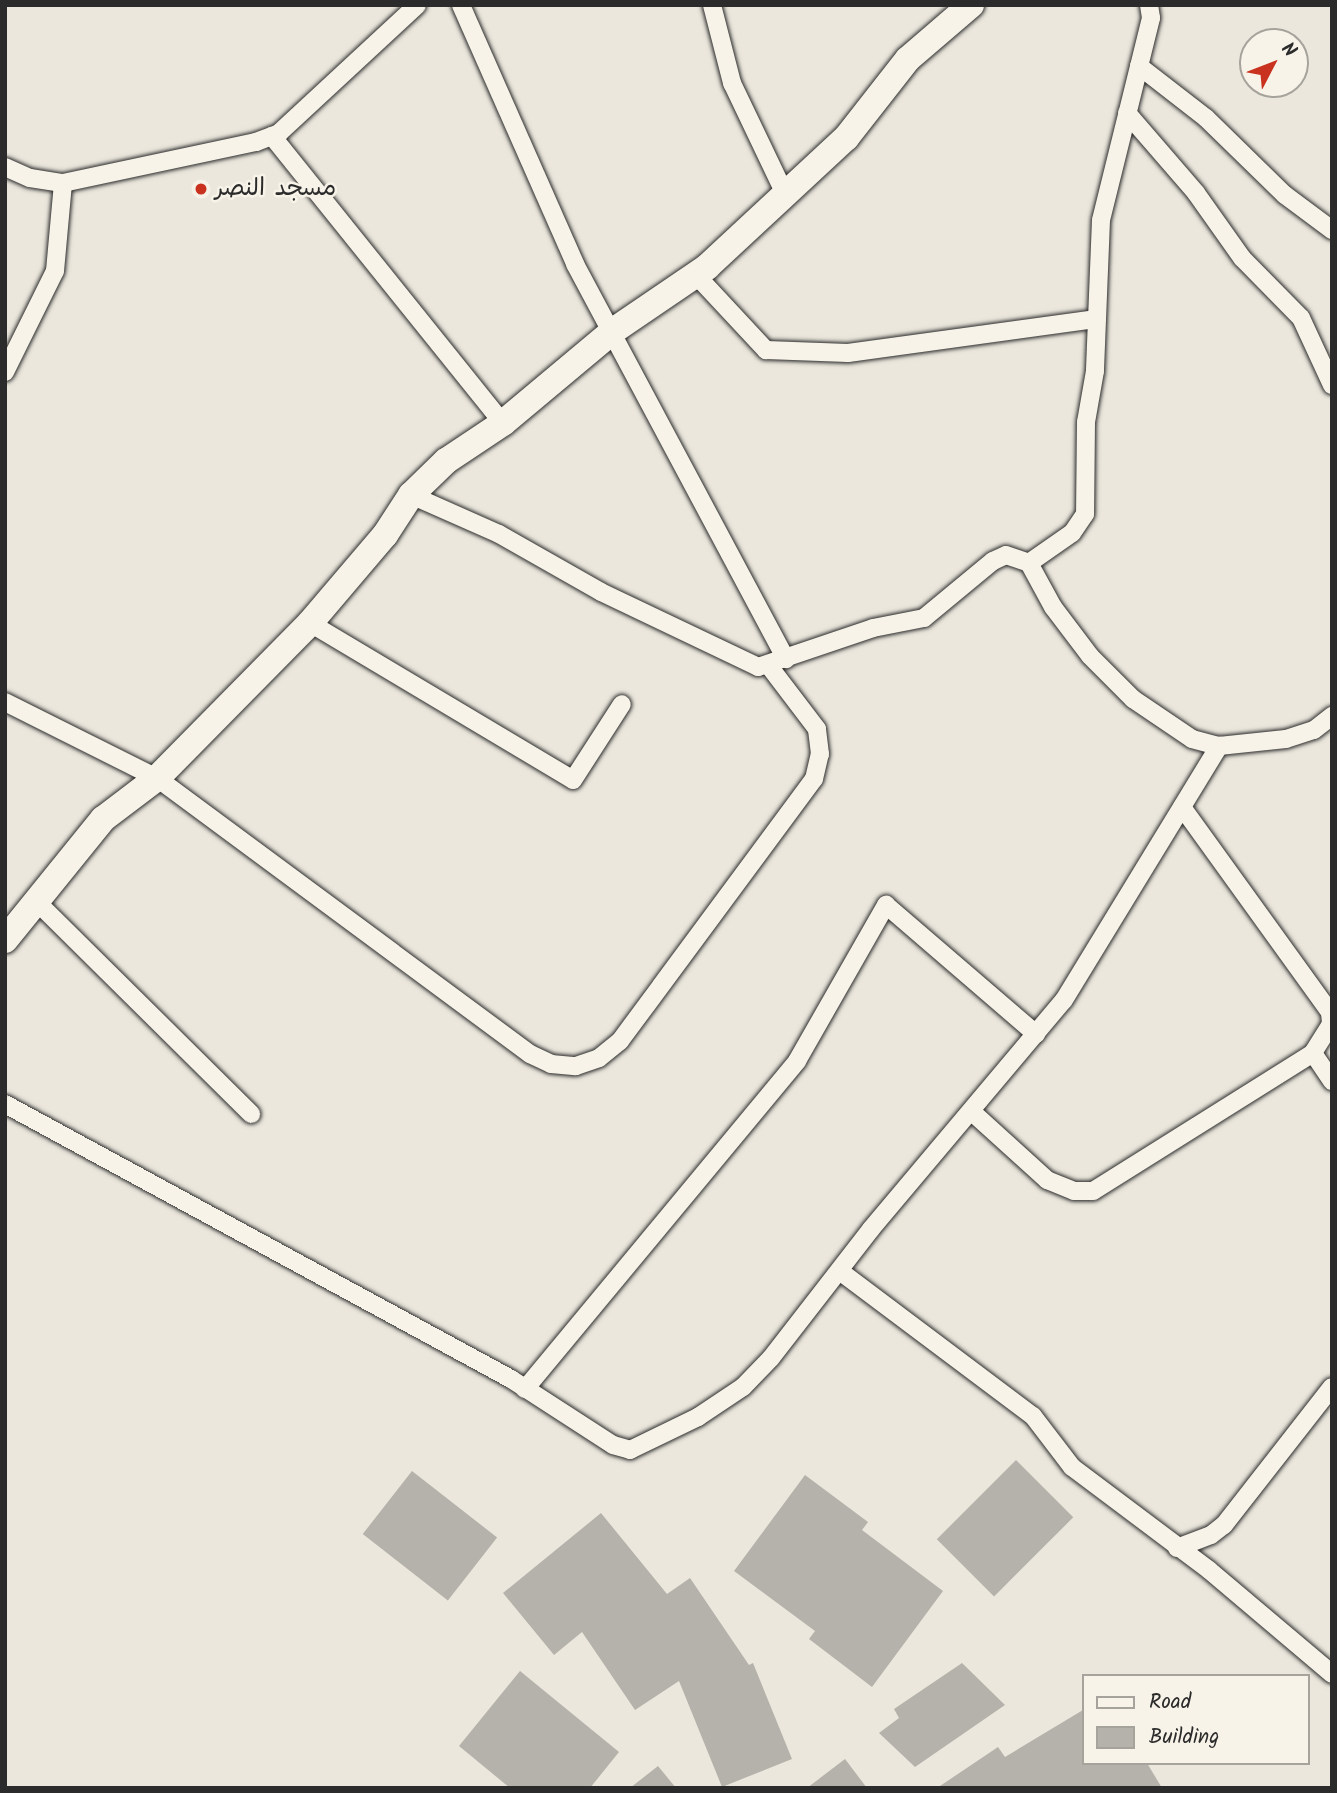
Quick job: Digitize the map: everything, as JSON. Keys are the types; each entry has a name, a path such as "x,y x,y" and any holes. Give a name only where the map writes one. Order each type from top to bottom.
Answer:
{"street":[{"path":"5,167 30,178 63,183 272,136 289,126 416,5"},
{"path":"461,5 575,264 786,659"},
{"path":"712,5 732,83 784,192"},
{"path":"5,940 38,903 103,819 157,778 310,623 385,535 411,495 446,461 503,423 612,331 695,275 846,138 908,59 971,5"},
{"path":"1030,563 1072,533 1085,514 1086,422 1097,319 1101,220 1151,18 1149,5"},
{"path":"1139,66 1206,118 1285,195 1332,230"},
{"path":"1127,113 1196,193 1242,257 1301,318 1332,385"},
{"path":"272,136 503,423"},
{"path":"5,372 55,271 63,183"},
{"path":"695,275 766,350 848,353 1097,319"},
{"path":"411,495 499,534 601,592 750,665 769,666 873,628 932,614 993,561 1006,555 1030,563 1070,632 1111,678 1179,732 1219,746 1303,736 1332,716"},
{"path":"310,623 573,780 622,704"},
{"path":"5,702 157,778 530,1054 551,1064 576,1066 599,1058 620,1041 814,779 820,754 817,729 769,666"},
{"path":"5,1104 525,1389 613,1445 630,1450 698,1418 743,1387 841,1272 871,1229 1036,1034 1079,977 1219,746"},
{"path":"971,1111 1047,1180 1065,1189 1093,1191 1313,1053 1331,1024 1330,1012 1182,807"},
{"path":"38,903 251,1114"},
{"path":"525,1389 797,1061 886,905 1036,1034"},
{"path":"1313,1053 1332,1081"},
{"path":"841,1272 1033,1416 1072,1467 1329,1665"},
{"path":"1177,1548 1212,1535 1224,1525 1332,1387"}],"building":[{"path":"1016,1460 1073,1517 994,1596 937,1539"},
{"path":"412,1471 497,1537 448,1601 363,1534"},
{"path":"805,1475 868,1522 862,1530 943,1591 872,1687 809,1639 815,1631 734,1571"},
{"path":"601,1513 667,1594 690,1578 749,1665 753,1663 792,1759 722,1787 679,1681 635,1710 582,1632 554,1655 503,1593"},
{"path":"962,1663 1005,1705 915,1767 879,1733 899,1718 894,1709"},
{"path":"520,1671 619,1752 590,1788 510,1788 459,1746"},
{"path":"1082,1711 1082,1765 1148,1765 1162,1788 937,1788 998,1747 1005,1757"},
{"path":"845,1759 867,1788 807,1788"},
{"path":"658,1766 676,1788 630,1788"}],"place":[{"name":"مسجد النصر","path":"201,189"}]}
